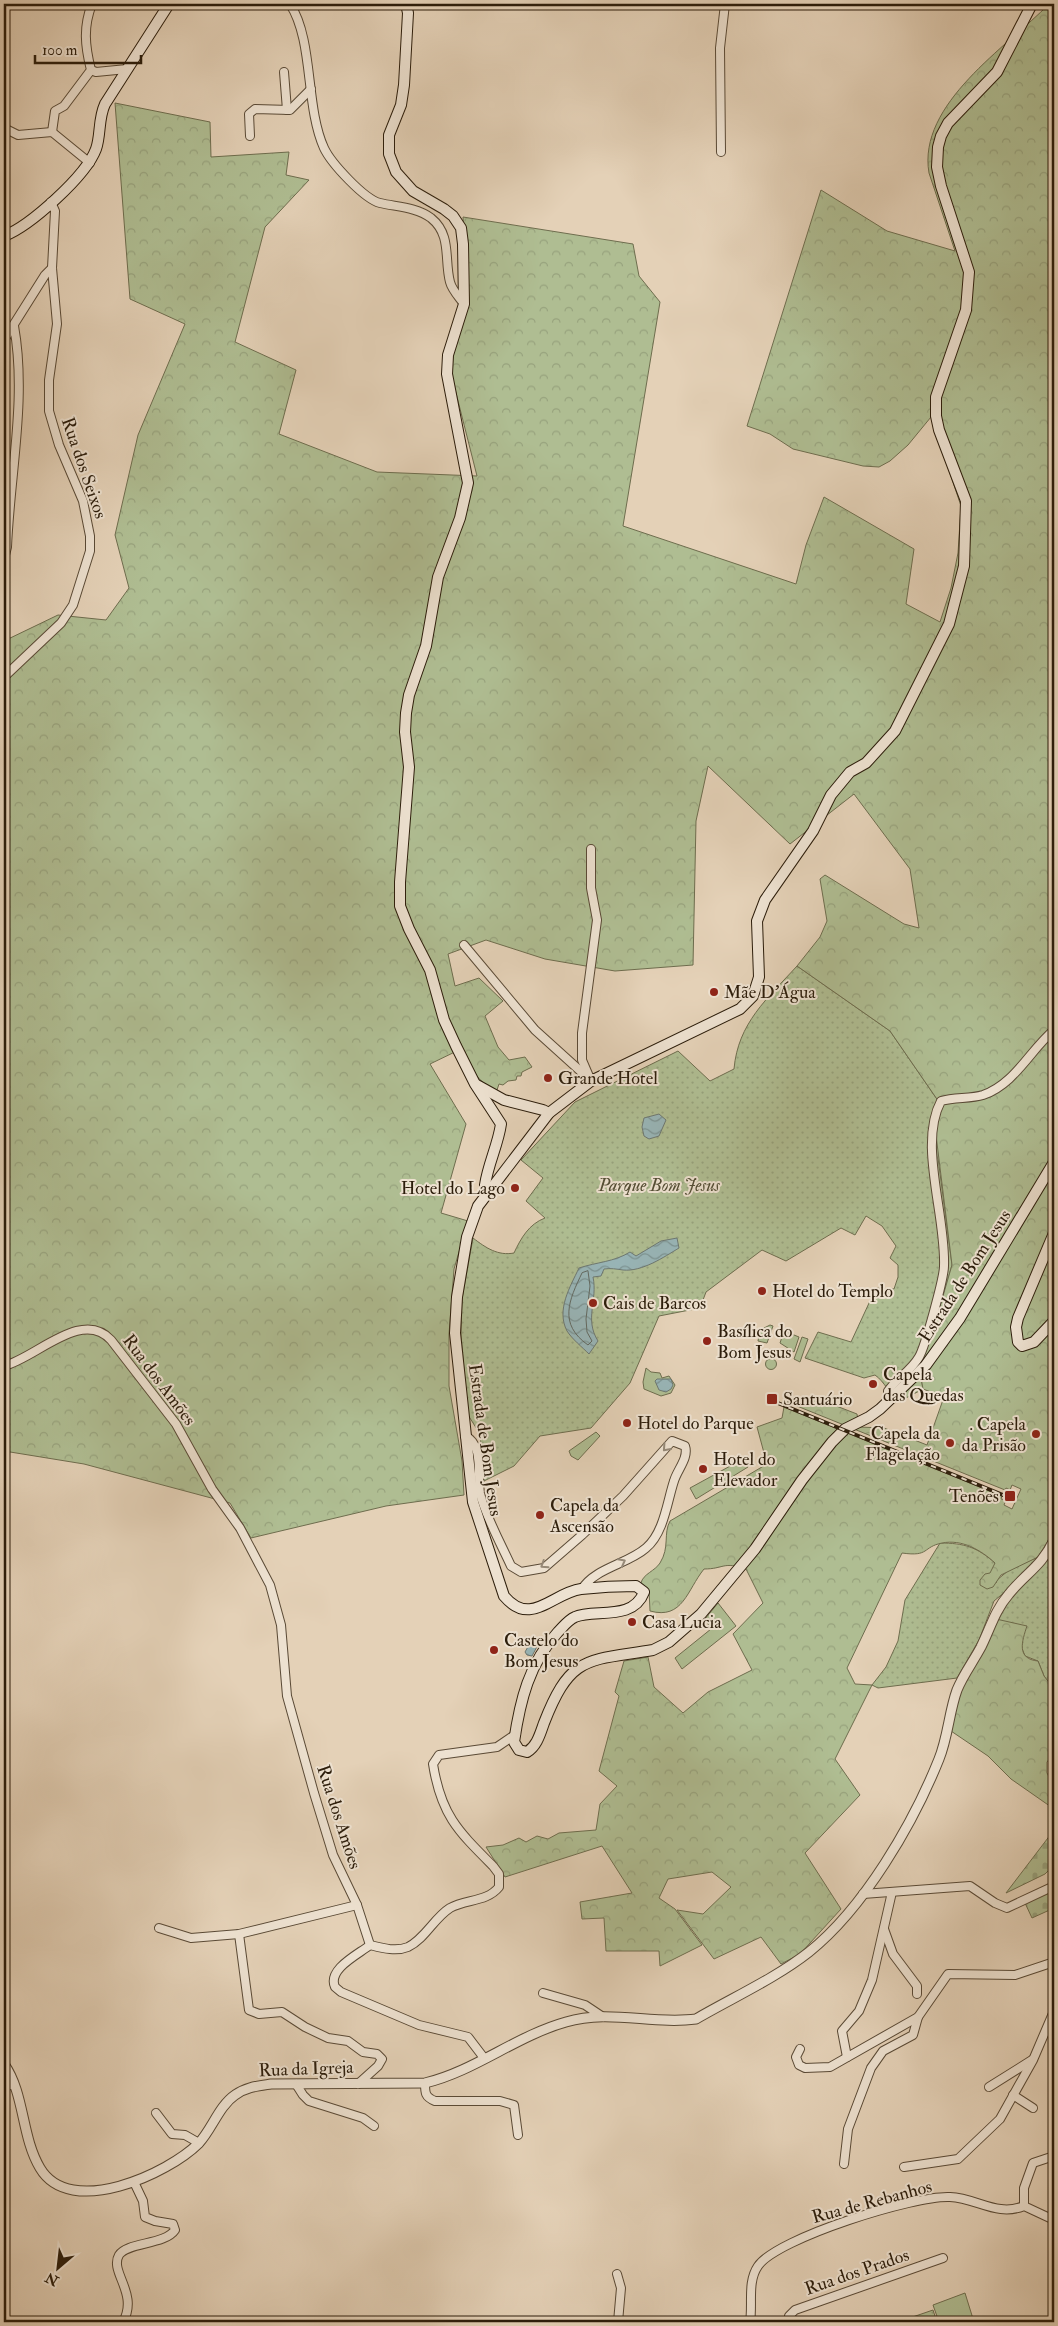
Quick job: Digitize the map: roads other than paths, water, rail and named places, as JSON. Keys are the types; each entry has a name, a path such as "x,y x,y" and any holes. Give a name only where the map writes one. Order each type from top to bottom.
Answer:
{"main road":[{"path":"4,236 22,227 51,202 90,163 97,146 101,114 127,69 169,4"},
{"path":"406,4 408,13 404,85 401,105 389,135 388,154 396,172 413,191 444,209 453,216 461,228 464,244 464,304 448,355 447,374 468,483 460,518 438,577 426,646 409,695 406,713 405,732 410,767 400,882 400,906 409,929 430,970 444,1020 475,1084 501,1124 498,1141 486,1177 485,1185 488,1189"},
{"name":"Estrada de Bom Jesus","path":"1032,4 997,72 948,123 938,147 937,167 969,272 966,310 936,397 936,416 939,430 966,501 964,566 949,624 895,731 866,763 850,772 830,795 813,831 765,900 757,921 759,978 751,1000 740,1010 590,1080 549,1113 488,1189 478,1206 467,1237 457,1297 455,1333 465,1436 473,1502 504,1596 515,1606 529,1610 538,1608 569,1592 582,1589 636,1586 644,1592 636,1603 621,1611 574,1617 556,1634 544,1649 529,1675 514,1742 519,1750 526,1752 532,1749 563,1683 570,1673 600,1658 653,1650 683,1632 701,1614 755,1549 802,1480 832,1442 845,1429 869,1417 892,1398 926,1365 943,1344 1054,1162"},
{"path":"475,1084 504,1100 549,1113"},
{"path":"1054,1233 1018,1318 1016,1327 1018,1342 1022,1346 1034,1342 1054,1321"}],"street":[{"path":"52,132 55,111 64,106 90,70 85,47 85,30 92,4"},
{"path":"290,4 299,23 320,136 331,158 370,199 421,213 438,227 444,236 448,251 450,284 464,304"},
{"path":"721,152 720,48 725,4"},
{"path":"90,70 96,72 127,69"},
{"path":"284,72 287,110"},
{"path":"250,136 249,114 255,109 290,110 311,89"},
{"path":"4,128 18,135 52,132 90,163"},
{"name":"Rua dos Seixos","path":"4,677 61,622 73,605 90,551 90,536 83,501 59,445 49,411 49,380 57,324 52,268 54,211 51,202"},
{"path":"4,340 6,333 14,326 45,275 52,268"},
{"path":"4,559 7,547 17,422 17,346 14,326"},
{"path":"590,849 591,888 597,920 582,1033 582,1060 590,1080"},
{"path":"464,945 535,1030 590,1080"},
{"name":"Estrada de Bom Jesus","path":"892,1398 888,1395 888,1391 912,1367 920,1355 944,1268 941,1212 931,1156 932,1123 936,1111 941,1101 982,1095 998,1088 1027,1061 1054,1030"},
{"name":"Rua dos Amões","path":"4,1366 32,1355 68,1334 90,1328 104,1333 176,1424 206,1479 240,1528 270,1585 281,1625 287,1696 328,1838 339,1870 357,1905 370,1945"},
{"path":"465,1436 472,1439 476,1446 480,1495 511,1566 521,1572 544,1568 623,1496 672,1441 685,1446 686,1456 673,1482 658,1529 648,1547 593,1579 582,1589"},
{"name":"Rua da Igreja","path":"4,2064 14,2084 28,2135 40,2168 51,2180 68,2188 89,2190 115,2188 134,2182 175,2163 199,2143 233,2095 246,2088 263,2085 425,2082 442,2078 538,2032 566,2021 633,2016 676,2022 696,2019 810,1952 838,1924 863,1894 888,1858 915,1811 948,1736 957,1690 980,1649 994,1616 1010,1592 1028,1576 1048,1552 1054,1540"},
{"path":"484,2058 468,2037 419,2025 341,1992 335,1987 334,1977 339,1969 370,1945 394,1950 410,1946 443,1912 453,1906 487,1897 499,1887 499,1874 452,1822 438,1790 433,1764 439,1755 497,1747 516,1734"},
{"path":"863,1894 970,1886 995,1904 1006,1908 1054,1886"},
{"path":"847,2057 842,2031 859,2010 872,1980 892,1892"},
{"path":"159,1928 191,1938 239,1934 357,1905"},
{"path":"884,1929 893,1954 917,1986 917,1994"},
{"path":"239,1934 249,2010 259,2014 282,2012 305,2027 328,2038 348,2041 363,2052 377,2054 382,2059 378,2066 358,2084"},
{"path":"844,2164 848,2129 871,2068 883,2051 913,2035 918,2017 948,1974 1015,1975 1054,1962"},
{"path":"543,1993 585,2005 603,2017"},
{"path":"904,2167 958,2159 1000,2119 1033,2060 1053,2016"},
{"path":"800,2049 796,2057 799,2065 805,2068 830,2067 918,2017"},
{"path":"989,2087 1033,2060"},
{"path":"425,2082 425,2094 428,2098 435,2101 500,2101 514,2105 518,2135"},
{"path":"4,2087 14,2084"},
{"path":"296,2084 309,2101 363,2118 374,2126"},
{"path":"1013,2095 1033,2108"},
{"path":"156,2113 172,2134 184,2135 199,2143"},
{"path":"1054,2156 1033,2163 1024,2188 1024,2206 1054,2220"},
{"path":"123,2322 130,2302 116,2266 118,2256 124,2250 167,2236 175,2230 173,2224 145,2217 143,2201 134,2182"},
{"name":"Rua de Rebanhos","path":"750,2322 752,2283 758,2266 774,2251 801,2237 864,2216 926,2200 948,2197 962,2199 1000,2211 1014,2210 1024,2206"},
{"name":"Rua dos Prados","path":"789,2322 789,2316 795,2310 943,2258"},
{"path":"617,2274 621,2288 618,2322"},
{"path":"1048,2322 1054,2320"}],"water":[{"path":"659,1114 666,1120 659,1136 649,1139 644,1136 642,1127 644,1118"},
{"path":"677,1238 679,1248 652,1263 630,1270 604,1269 601,1276 593,1277 592,1325 598,1341 589,1354 567,1331 563,1315 566,1299 579,1268 612,1260 630,1252 636,1256 661,1241"},
{"path":"657,1379 671,1379 673,1385 671,1389 666,1392 659,1390 655,1381"},
{"path":"537,1637 540,1641 532,1656 527,1655 525,1652 533,1638"}],"railway":[{"path":"768,1399 1003,1495"}],"place":[{"name":"Mãe D'Água","path":"714,992"},
{"name":"Grande Hotel","path":"548,1078"},
{"name":"Hotel do Lago","path":"515,1188"},
{"name":"Hotel do Templo","path":"762,1291"},
{"name":"Cais de Barcos","path":"593,1303"},
{"name":"Basílica do Bom Jesus","path":"707,1341"},
{"name":"Capela das Quedas","path":"873,1384"},
{"name":"Santuário","path":"772,1399"},
{"name":"Hotel do Parque","path":"627,1423"},
{"name":". Capela da Prisão","path":"1036,1434"},
{"name":"Capela da Flagelação","path":"950,1443"},
{"name":"Hotel do Elevador","path":"703,1469"},
{"name":"Tenões","path":"1010,1496"},
{"name":"Capela da Ascensão","path":"540,1515"},
{"name":"Casa Lucia","path":"632,1622"},
{"name":"Castelo do Bom Jesus","path":"494,1650"}],"park label":[{"name":"Parque Bom Jesus","path":"659,1185"}]}
